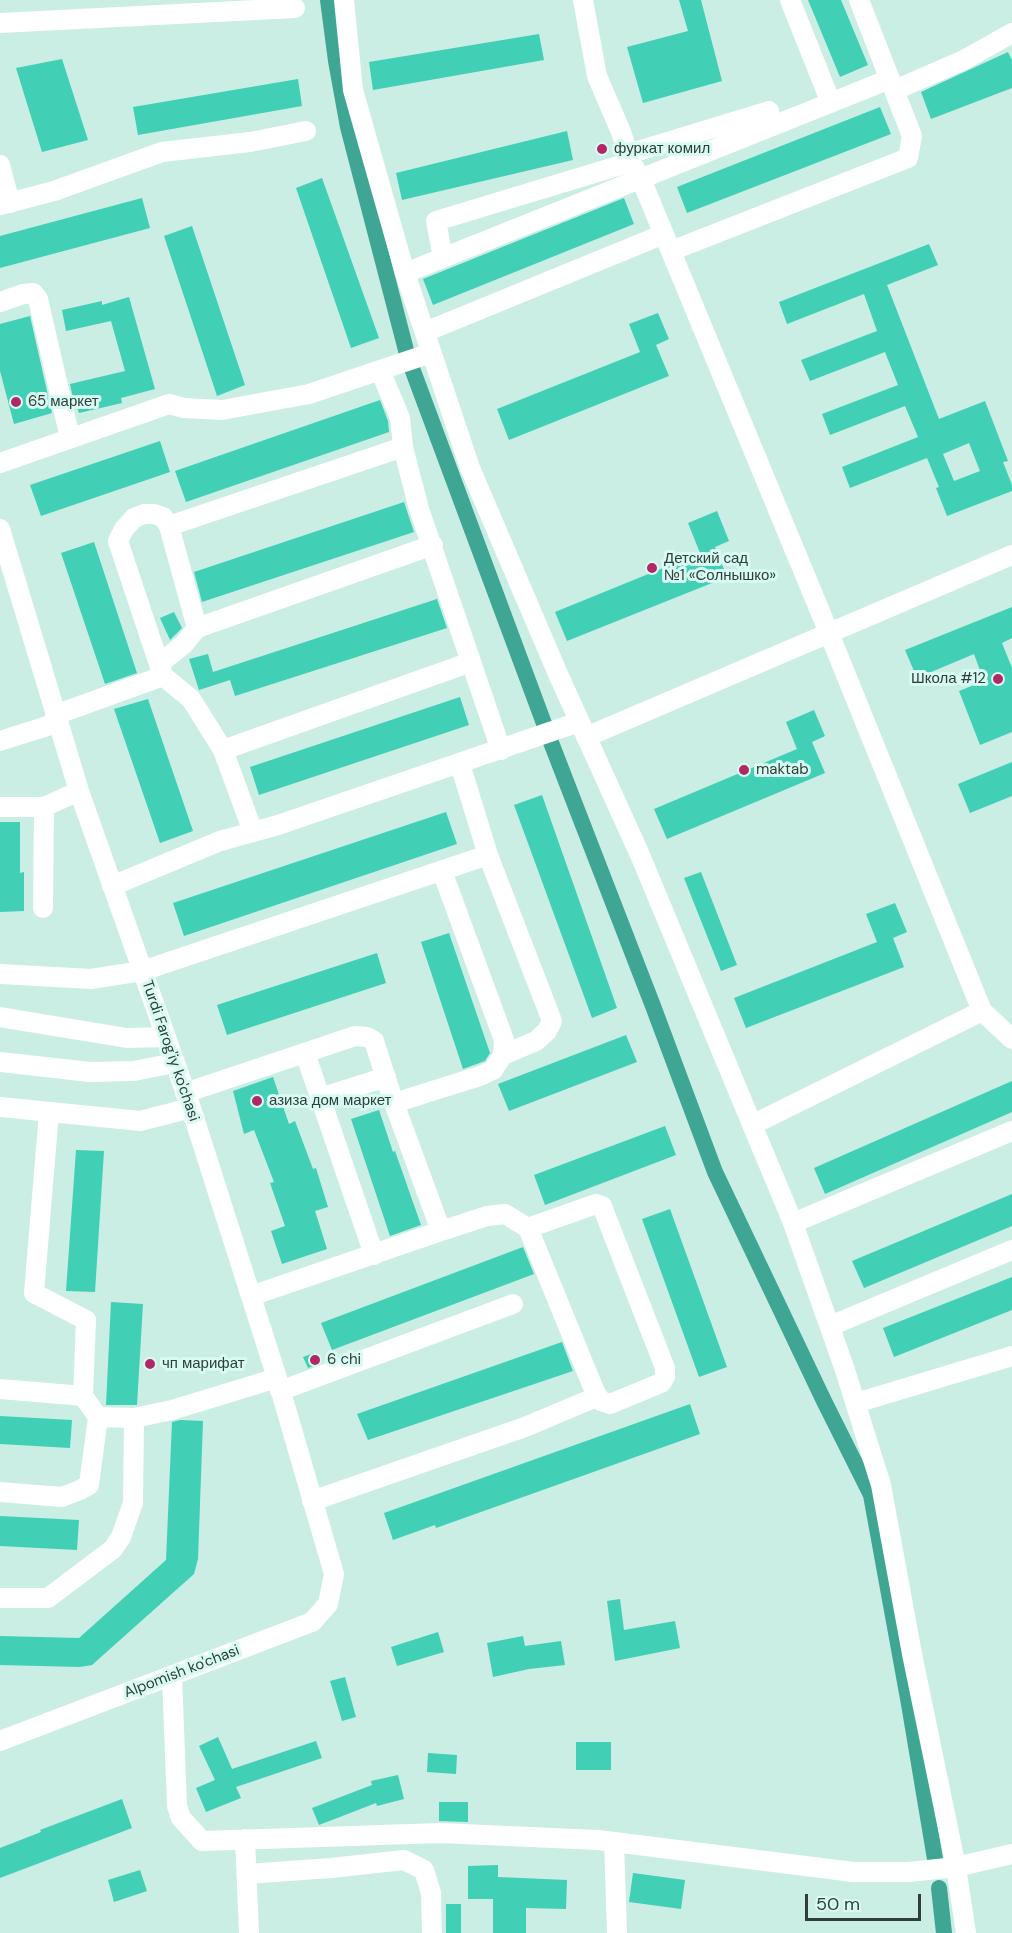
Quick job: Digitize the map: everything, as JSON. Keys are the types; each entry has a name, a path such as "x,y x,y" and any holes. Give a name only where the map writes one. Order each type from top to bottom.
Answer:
{"street":[{"path":"344,0 353,90 405,273 425,332 418,357 470,468 583,730 640,855 793,1223 856,1403 881,1485 912,1654 956,1868 966,1933"},
{"path":"583,0 597,76 668,242 982,1011 1012,1039"},
{"path":"790,0 831,103"},
{"path":"425,332 668,242 908,158 912,136 859,0"},
{"path":"0,23 295,8"},
{"path":"443,258 436,221 634,165 893,84 964,60 1012,33"},
{"path":"405,273 443,258 634,165 769,111"},
{"path":"0,165 5,204 54,191 162,152 250,142 306,131"},
{"path":"0,302 33,293 38,299 70,438"},
{"path":"0,462 169,404 184,408 222,410 309,394 418,357"},
{"path":"380,370 400,418 403,447 420,509 471,662 510,747"},
{"path":"169,526 403,447"},
{"path":"197,628 169,526 164,518 154,514 144,514 134,518 124,529 118,542 161,670 191,699 223,750 253,832"},
{"name":"Turdi Farog'iy ko'chasi","path":"0,529 8,584 188,1101 278,1384 334,1574"},
{"path":"0,741 56,719 161,670 197,628 433,544"},
{"path":"112,886 220,841 278,825 510,747 583,730 829,633 1012,555"},
{"path":"223,750 471,662"},
{"path":"460,764 488,855 552,1021 547,1031 536,1041 502,1055"},
{"path":"0,807 44,807 79,791"},
{"path":"43,908 44,807"},
{"path":"0,974 91,979 142,971 488,855"},
{"path":"394,1103 480,1076 493,1070 502,1055 504,1040 442,872"},
{"path":"752,1125 982,1011"},
{"path":"0,1017 127,1038 166,1037"},
{"path":"0,1107 140,1121 305,1053 355,1036 367,1037 374,1041 441,1231"},
{"path":"305,1053 374,1255"},
{"path":"0,1062 90,1072 134,1071 174,1063"},
{"path":"320,1098 386,1077"},
{"path":"0,1492 62,1497 80,1491 89,1485 98,1417 83,1396 86,1320 34,1293 49,1112"},
{"path":"793,1223 1012,1131"},
{"path":"250,1296 487,1216 505,1214 528,1228 595,1392 601,1401 610,1404 661,1383 665,1377 665,1368 602,1206 596,1204 528,1228"},
{"path":"830,1326 1012,1250"},
{"path":"98,1417 134,1418 278,1384 513,1304"},
{"path":"856,1403 1012,1356"},
{"path":"0,1389 83,1396"},
{"path":"312,1501 525,1427 594,1398 595,1392"},
{"path":"0,1598 48,1598 113,1549 121,1537 133,1503 134,1418"},
{"name":"Alpomish ko'chasi","path":"0,1741 312,1622 328,1604 334,1574"},
{"path":"172,1676 177,1806 181,1818 202,1841 441,1833 614,1842 853,1872 909,1872 956,1868 1012,1854"},
{"path":"400,1834 404,1860"},
{"path":"245,1839 249,1933"},
{"path":"614,1842 617,1933"},
{"path":"247,1874 404,1860 424,1870 431,1893 432,1933"}],"building":[{"path":"679,0 701,0 722,81 643,103 627,47 688,31"},
{"path":"808,0 841,0 868,65 840,77"},
{"path":"539,34 544,60 373,90 369,62"},
{"path":"1008,52 1012,60 1012,88 931,119 921,92"},
{"path":"62,59 88,140 42,152 16,68"},
{"path":"298,79 302,106 138,135 133,107"},
{"path":"880,107 891,134 687,213 677,187"},
{"path":"567,131 573,160 402,200 396,173"},
{"path":"322,178 379,338 351,348 296,188"},
{"path":"142,198 150,228 0,268 0,236"},
{"path":"624,198 634,224 433,305 423,279"},
{"path":"192,226 245,385 217,396 164,236"},
{"path":"929,244 938,265 887,285 939,419 985,401 1008,461 1003,462 1012,491 947,516 936,488 939,487 927,458 850,488 842,467 918,437 905,406 830,435 822,414 898,385 885,352 810,381 801,360 877,331 864,294 787,324 779,302","holes":["969,443 980,471 954,481 943,454"]},
{"path":"129,297 155,389 121,398 122,403 79,413 75,407 70,384 125,371 111,321 66,331 62,310 102,301 102,305"},
{"path":"658,313 669,339 656,345 669,376 509,440 497,409 640,352 629,324"},
{"path":"30,316 52,413 14,424 0,371 0,324"},
{"path":"380,400 388,421 389,432 186,502 175,471"},
{"path":"160,441 170,472 41,516 30,485"},
{"path":"404,502 414,532 202,602 194,572"},
{"path":"717,511 729,541 715,547 727,577 567,641 555,612 700,553 688,523"},
{"path":"94,542 137,673 105,684 61,553"},
{"path":"437,599 447,628 235,696 230,680 199,690 189,659 208,654 213,672"},
{"name":"Школа #12","path":"1012,607 1012,638 1002,643 1012,668 1012,732 980,745 959,691 984,681 974,654 917,678 905,650"},
{"path":"174,612 182,628 170,640 160,618"},
{"path":"460,697 469,725 259,795 250,767"},
{"path":"148,699 193,831 160,843 114,709"},
{"path":"814,710 825,736 812,742 825,773 667,839 654,809 797,749 786,722"},
{"path":"1012,762 1012,796 970,813 958,784"},
{"path":"542,795 617,1008 592,1018 514,805"},
{"path":"446,812 457,844 184,936 173,903"},
{"path":"0,822 20,822 20,873 24,872 24,911 0,912"},
{"path":"701,872 737,965 721,971 684,878"},
{"path":"895,903 907,932 893,938 904,967 746,1028 734,998 877,942 866,914"},
{"path":"449,933 490,1053 485,1061 463,1069 421,942"},
{"path":"377,953 386,983 227,1035 217,1005"},
{"path":"626,1035 637,1062 509,1111 498,1084"},
{"path":"273,1077 289,1124 295,1121 313,1169 316,1168 328,1207 315,1211 327,1249 282,1264 271,1231 285,1226 270,1183 274,1182 254,1130 244,1134 233,1091"},
{"path":"1012,1081 1012,1112 825,1194 814,1168"},
{"path":"379,1110 421,1225 390,1236 351,1119"},
{"path":"665,1126 676,1155 545,1205 534,1175"},
{"path":"76,1150 104,1151 95,1292 66,1291"},
{"path":"1012,1194 1012,1226 864,1288 852,1261"},
{"path":"670,1209 727,1367 699,1377 642,1219"},
{"path":"523,1247 534,1274 332,1350 321,1323"},
{"path":"1012,1277 1012,1310 894,1357 883,1328"},
{"path":"111,1302 143,1304 137,1405 106,1405"},
{"path":"562,1342 573,1371 368,1440 357,1414"},
{"path":"314,1353 319,1364 308,1368 303,1357"},
{"path":"690,1404 700,1434 436,1528 435,1525 393,1540 384,1513"},
{"path":"0,1416 72,1420 70,1448 0,1444"},
{"path":"203,1421 198,1559 194,1574 92,1665 80,1667 0,1665 0,1636 79,1638 166,1560 172,1422"},
{"path":"0,1516 79,1520 77,1550 0,1546"},
{"path":"620,1599 624,1630 675,1621 680,1648 615,1661 607,1601"},
{"path":"438,1632 444,1652 397,1666 391,1647"},
{"path":"523,1636 525,1646 561,1641 565,1665 529,1669 493,1677 487,1643"},
{"path":"345,1677 356,1717 342,1721 330,1681"},
{"path":"218,1737 232,1769 316,1741 322,1758 236,1787 241,1798 206,1812 196,1788 215,1780 199,1746"},
{"path":"576,1742 611,1742 611,1770 576,1770"},
{"path":"428,1753 457,1755 456,1774 427,1772"},
{"path":"398,1775 404,1799 377,1806 376,1803 319,1825 312,1808 372,1785 371,1781"},
{"path":"122,1799 132,1828 0,1878 0,1848"},
{"path":"439,1802 468,1802 468,1822 439,1821"},
{"path":"498,1865 498,1877 567,1880 566,1909 526,1908 526,1933 493,1933 493,1899 468,1899 468,1866"},
{"path":"140,1870 147,1891 114,1902 108,1880"},
{"path":"633,1873 685,1880 681,1909 629,1902"},
{"path":"446,1904 461,1904 461,1933 446,1933"}],"waterway":[{"path":"328,0 348,127 413,371 552,745 715,1172 871,1495 935,1859"},
{"path":"939,1888 944,1933"}],"place":[{"name":"фуркат комил","path":"602,149"},
{"name":"65 маркет","path":"16,402"},
{"name":"Детский сад №1 «Солнышко»","path":"652,568"},
{"name":"Школа #12","path":"998,679"},
{"name":"maktab","path":"744,770"},
{"name":"азиза дом маркет","path":"257,1101"},
{"name":"6 chi","path":"315,1360"},
{"name":"чп марифат","path":"150,1364"}]}
